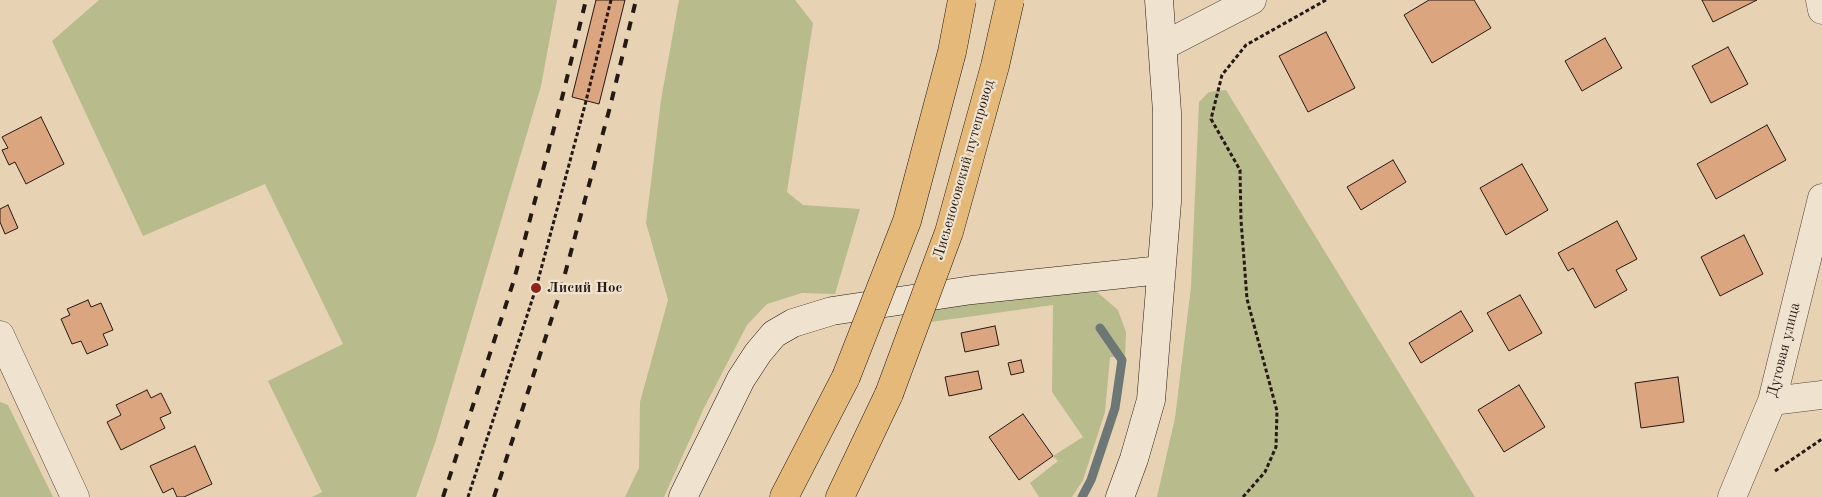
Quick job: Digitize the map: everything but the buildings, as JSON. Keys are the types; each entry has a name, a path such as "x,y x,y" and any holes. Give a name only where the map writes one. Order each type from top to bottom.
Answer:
{"main road":[{"path":"784,497 846,377 907,221 952,52 962,0"},
{"name":"Лисьеносовский путепровод","path":"840,497 889,394 949,232 995,66 1010,0"}],"street":[{"path":"1120,497 1134,459 1151,400 1167,192 1167,112 1159,0"},
{"path":"1163,46 1252,0"},
{"path":"1820,0 1822,10"},
{"name":"Дуговая улица","path":"1732,497 1772,401 1822,198"},
{"path":"684,497 741,379 758,353 774,334 793,323 832,311 972,290 1160,270"},
{"path":"0,335 76,497"},
{"path":"1772,401 1822,395"}],"path":[{"path":"468,497 536,288 611,0"},
{"path":"1243,497 1265,472 1276,447 1277,411 1247,299 1241,220 1240,170 1211,119 1222,75 1246,45 1326,0"},
{"path":"1767,476 1822,439"}],"green space":[{"path":"99,0 557,0 541,86 436,440 416,497 312,497 322,492 268,381 343,344 265,184 143,236 52,41"},
{"path":"679,0 795,0 813,23 787,192 803,205 860,209 835,294 802,293 767,304 747,325 704,408 664,497 625,497 639,468 640,402 668,300 646,223 661,100"},
{"path":"1226,90 1475,497 1157,497 1175,418 1191,287 1199,102 1209,92"},
{"path":"1075,289 1097,292 1118,310 1126,332 1125,357 1110,357 1105,412 1083,480 1072,497 1039,497 1030,483 1058,461 1053,456 1083,437 1052,392 1053,305 931,322 936,306"},
{"path":"0,402 8,405 53,497 0,497"}],"waterway":[{"path":"1082,497 1091,480 1115,408 1122,360 1100,328"}],"railway":[{"path":"443,497 514,280 586,0"},
{"path":"494,497 559,296 610,107 636,0"}],"place":[{"name":"Лисий Нос","path":"536,288"}]}
